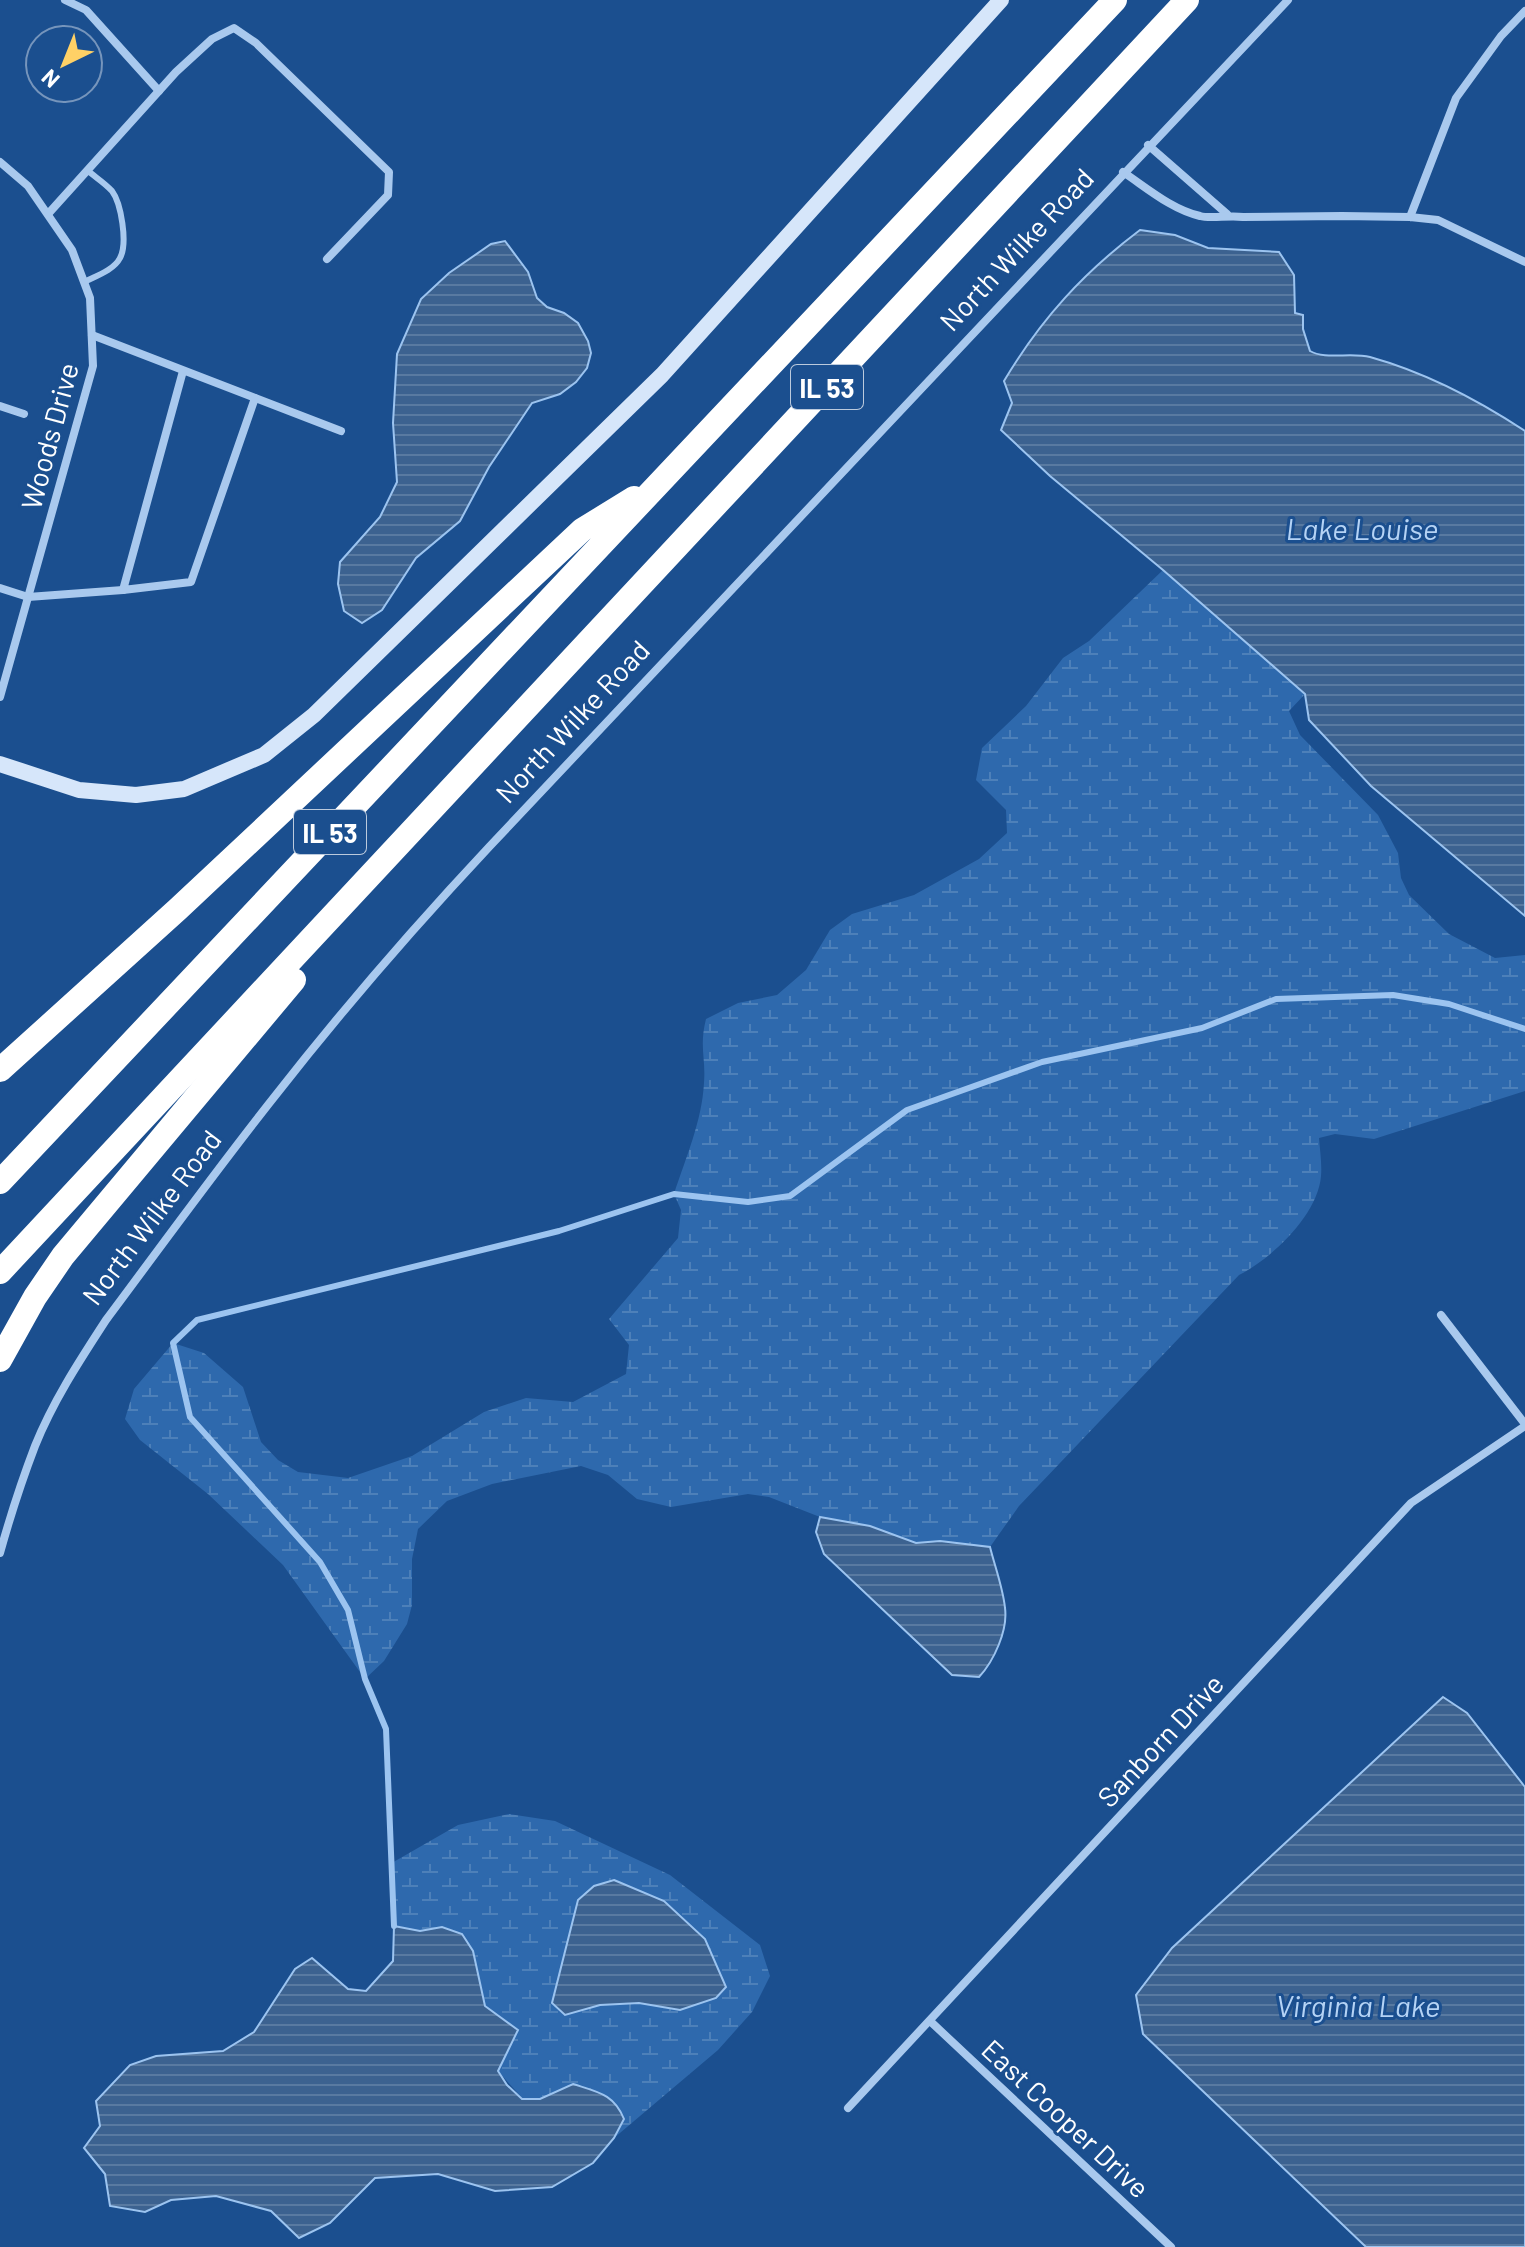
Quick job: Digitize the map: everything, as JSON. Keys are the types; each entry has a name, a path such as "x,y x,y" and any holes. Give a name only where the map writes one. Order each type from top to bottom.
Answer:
{"highway":[{"name":"IL 53","path":"0,1182 1115,0"},
{"name":"IL 53","path":"0,1272 1187,0"},
{"path":"0,1070 178,909 582,530 660,482"},
{"path":"0,1360 35,1297 63,1256 466,774"}],"street":[{"path":"65,0 86,10 159,91"},
{"name":"North Wilke Road","path":"0,1553 36,1444 83,1355 275,1095 441,899 1148,145 1288,0"},
{"path":"0,764 79,790 136,795 184,789 264,755 314,715 662,375 991,4"},
{"path":"1410,217 1456,98 1501,36 1525,11"},
{"path":"48,214 159,91 212,39 234,28 256,43 389,172 388,195 327,259"},
{"path":"1148,145 1227,214"},
{"name":"Woods Drive","path":"0,162 28,186 72,250 90,298 93,366 0,697"},
{"path":"1123,172 1167,202 1202,217 1227,214 1243,217 1410,217 1438,220 1525,262"},
{"path":"92,335 341,431"},
{"path":"123,590 183,371"},
{"path":"0,588 28,597 191,582 255,398"},
{"path":"0,406 24,414"},
{"path":"1441,1315 1525,1425"},
{"name":"Sanborn Drive","path":"848,2108 1411,1503 1525,1425"},
{"name":"East Cooper Drive","path":"930,2021 1171,2247"}],"lane":[{"path":"84,282 110,269 121,257 123,236 119,202 110,188 87,170"}],"green space":[{"path":"1163,570 1305,694 1289,711 1300,735 1378,815 1398,853 1401,878 1409,895 1449,934 1495,958 1525,955 1525,1091 1374,1139 1335,1134 1319,1138 1321,1176 1318,1191 1291,1234 1265,1258 1239,1275 1019,1506 990,1547 940,1541 916,1543 870,1526 820,1517 769,1497 748,1494 671,1507 637,1499 608,1475 581,1466 492,1484 447,1501 418,1529 412,1559 412,1605 407,1624 384,1661 365,1679 283,1565 208,1494 140,1440 125,1419 134,1389 173,1343 204,1353 243,1387 261,1442 278,1460 298,1472 348,1478 412,1456 484,1412 526,1398 573,1402 626,1374 629,1345 609,1319 678,1238 681,1210 674,1194 700,1111 706,1019 738,1003 777,995 806,970 830,930 852,914 914,895 979,859 1007,833 1006,810 976,780 982,748 1026,706 1063,658 1089,641"},
{"path":"509,1814 555,1821 670,1875 760,1945 770,1976 752,2012 718,2050 614,2138 624,2119 573,2084 540,2099 523,2099 498,2071 518,2030 485,2006 473,1951 442,1927 420,1931 394,1926 390,1864 458,1825","holes":["578,1900 705,1940 726,1988 680,2010 639,2003 600,2005 564,2015 552,2003"]}],"water":[{"name":"Lake Louise","path":"1140,230 1175,235 1208,248 1279,252 1294,275 1295,313 1303,315 1303,329 1310,351 1323,355 1370,357 1410,371 1470,398 1525,431 1525,916 1371,786 1309,720 1305,694 1050,476 1001,430 1012,403 1004,381 1018,358 1064,298"},
{"path":"505,241 528,272 537,298 547,307 564,313 578,323 591,353 587,368 576,382 560,394 532,403 489,467 460,521 416,558 382,610 362,623 344,611 338,584 340,562 380,517 397,482 393,423 397,354 421,299 449,273 491,244"},
{"path":"820,1517 870,1526 916,1543 940,1541 990,1547 1003,1593 1005,1617 999,1645 979,1677 952,1675 824,1554 816,1532"},
{"name":"Virginia Lake","path":"1443,1697 1467,1713 1525,1787 1525,2247 1366,2247 1143,2034 1136,1995 1172,1948"},
{"path":"614,1880 664,1901 705,1939 726,1987 716,1998 680,2010 639,2003 600,2005 565,2015 552,2003 578,1900 594,1886"},
{"path":"394,1926 420,1931 442,1927 462,1934 473,1951 485,2006 518,2030 498,2071 522,2099 540,2099 573,2084 604,2095 615,2104 624,2119 614,2138 593,2163 552,2187 495,2191 438,2174 375,2178 330,2223 299,2238 271,2211 216,2196 171,2200 145,2212 110,2206 105,2174 84,2148 100,2126 96,2101 130,2065 156,2056 223,2051 254,2032 295,1969 312,1958 348,1989 366,1991 393,1961"}],"waterway":[{"path":"394,1926 386,1729 365,1679 348,1610 320,1562 190,1417 173,1343 197,1320 559,1231 674,1194 748,1202 790,1196 907,1110 1042,1062 1202,1028 1276,999 1393,995 1449,1004 1525,1029"}]}
